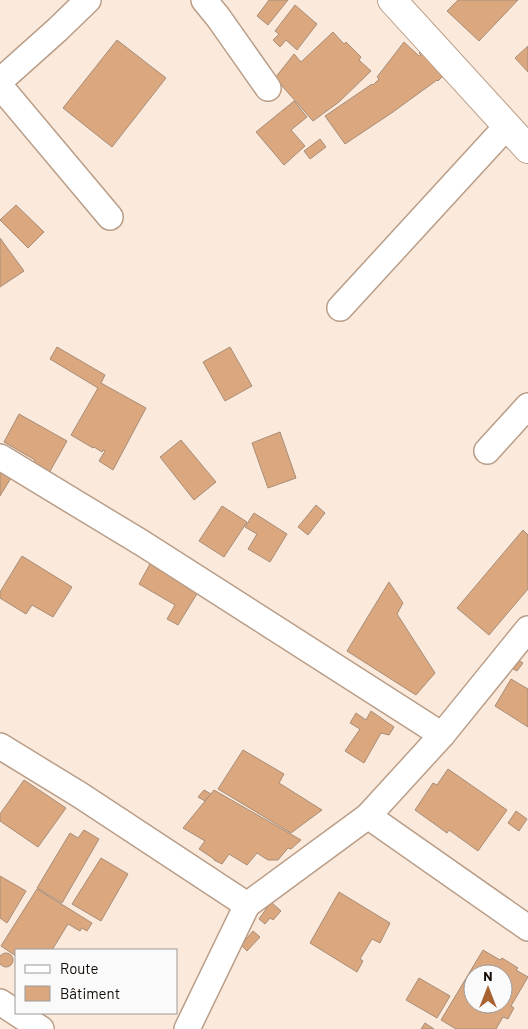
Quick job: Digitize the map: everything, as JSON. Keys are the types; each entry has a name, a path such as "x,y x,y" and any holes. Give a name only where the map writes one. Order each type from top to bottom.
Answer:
{"main road":[{"path":"392,0 528,149"}],"street":[{"path":"0,81 58,30 88,0"},
{"path":"204,0 268,88"},
{"path":"0,86 110,217"},
{"path":"340,308 507,126"},
{"path":"487,451 528,406"},
{"path":"0,457 150,549 442,735"},
{"path":"187,1029 247,905 368,816 442,735 528,629"},
{"path":"0,746 80,795 247,905"},
{"path":"368,816 528,928"},
{"path":"0,1002 15,1012"},
{"path":"18,1014 41,1029"}],"building":[{"path":"269,0 288,0 268,25 257,16"},
{"path":"458,0 518,0 479,41 447,11"},
{"path":"295,5 317,24 297,50 286,40 280,47 273,40 279,34 275,31"},
{"path":"333,32 344,44 346,42 361,57 359,60 371,71 339,102 313,121 275,78 294,54 301,62"},
{"path":"117,40 166,78 112,147 63,108"},
{"path":"404,42 419,56 421,55 419,53 427,46 450,69 438,81 345,144 325,116 373,85"},
{"path":"528,46 528,72 515,58"},
{"path":"294,101 307,117 291,130 305,146 284,165 256,132"},
{"path":"320,139 326,147 310,159 304,151"},
{"path":"16,205 44,232 28,248 0,220"},
{"path":"0,238 24,271 0,287"},
{"path":"57,347 105,375 101,383 146,408 113,470 99,461 105,451 103,450 102,452 93,448 71,435 98,388 50,359"},
{"path":"230,347 252,386 225,401 203,362"},
{"path":"19,414 67,441 49,473 33,463 35,460 4,442"},
{"path":"280,432 296,478 268,488 252,443"},
{"path":"181,440 216,482 194,500 160,457"},
{"path":"0,471 11,478 0,496"},
{"path":"316,505 325,513 308,535 298,527"},
{"path":"222,506 247,522 224,557 199,541"},
{"path":"254,513 287,534 270,562 248,549 257,534 245,527"},
{"path":"523,530 528,535 528,589 489,635 457,608"},
{"path":"22,556 72,587 53,617 32,605 26,614 0,598 0,592"},
{"path":"150,564 198,592 178,625 167,619 175,605 139,584"},
{"path":"389,582 403,603 397,614 435,673 416,695 347,651"},
{"path":"516,659 523,663 517,671 510,667"},
{"path":"511,679 528,689 528,727 495,706"},
{"path":"371,711 394,727 389,735 381,733 364,763 345,751 360,729 350,723 356,713 366,720"},
{"path":"243,750 284,774 279,783 322,810 291,833 218,789"},
{"path":"448,769 507,810 478,851 449,830 447,833 415,810 433,783 437,785"},
{"path":"24,780 66,808 38,847 0,821 0,814"},
{"path":"204,790 211,794 205,801 198,797"},
{"path":"214,790 301,840 291,849 288,848 278,860 268,860 257,853 247,865 229,854 222,864 214,860 199,849 205,841 183,828"},
{"path":"516,811 527,819 519,831 508,823"},
{"path":"84,830 99,839 62,903 37,888 70,833 78,838"},
{"path":"101,858 128,874 101,921 72,904"},
{"path":"0,876 26,891 7,923 0,918"},
{"path":"37,889 92,923 87,931 82,928 80,931 68,924 53,949 15,949 15,955 1,946"},
{"path":"339,892 390,923 380,943 372,939 360,959 363,961 357,972 310,943"},
{"path":"271,902 281,911 273,920 270,918 265,924 259,919"},
{"path":"253,931 260,937 247,951 241,945"},
{"path":"483,950 500,960 502,958 512,964 475,964"},
{"path":"3,953 9,953 13,960 9,967 3,967 -1,963 -1,957"},
{"path":"513,965 518,968 516,970 528,977 513,1003"},
{"path":"419,978 450,996 437,1018 406,1000"},
{"path":"463,983 463,1014 511,1014 508,1019 503,1017 496,1029 456,1029 441,1020"},
{"path":"425,1023 434,1029 421,1029"}]}
